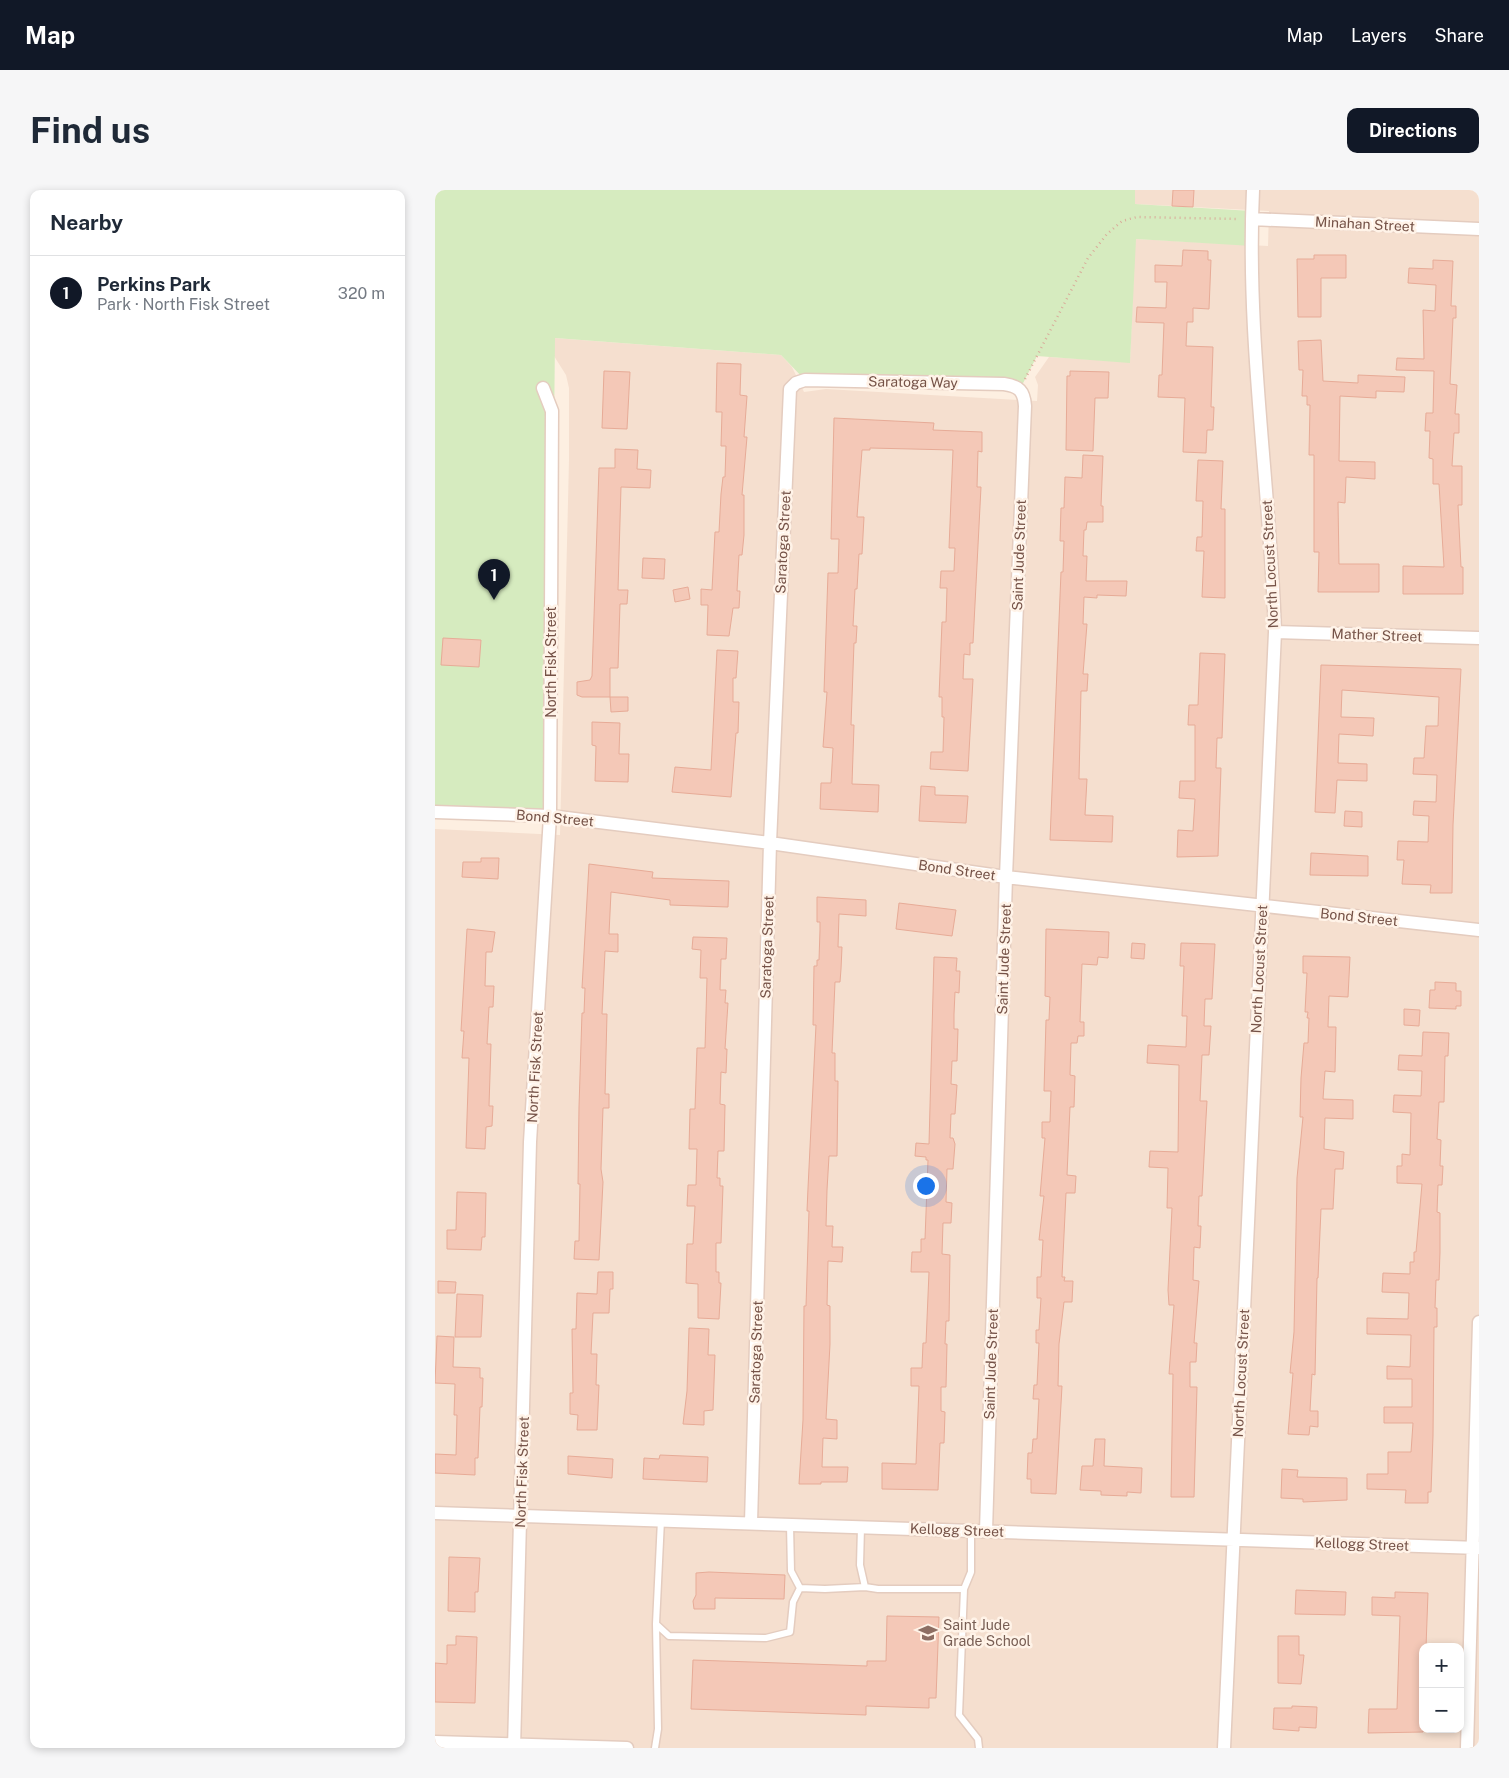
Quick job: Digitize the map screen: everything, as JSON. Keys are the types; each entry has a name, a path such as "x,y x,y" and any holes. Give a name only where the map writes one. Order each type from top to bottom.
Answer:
{"street":[{"name":"North Locust Street","path":"1224,1748 1275,632 1273,579 1252,314 1253,190"},
{"name":"Minahan Street","path":"1252,219 1479,229"},
{"name":"Saratoga Way","path":"805,380 1004,384 1020,389"},
{"name":"Saratoga Street","path":"751,1523 770,843 790,389 796,383 805,380"},
{"name":"North Fisk Street","path":"514,1746 531,1142 550,816 552,410 543,388"},
{"name":"Saint Jude Street","path":"986,1531 1006,876 1025,406 1024,394 1020,389"},
{"name":"Mather Street","path":"1275,632 1479,638"},
{"name":"Bond Street","path":"435,812 550,816 770,843 1006,876 1479,930"},
{"path":"1467,1748 1476,1548 1479,1322"},
{"name":"Kellogg Street","path":"435,1512 1476,1548"},
{"path":"435,1742 514,1746 627,1748"}],"lane":[{"path":"655,1748 658,1729 656,1624 661,1520"},
{"path":"790,1524 791,1571 800,1588"},
{"path":"861,1527 860,1565 865,1587"},
{"path":"971,1531 971,1572 964,1589 959,1714 978,1739 979,1748"},
{"path":"656,1624 669,1636 766,1638 790,1632 793,1602 800,1588"},
{"path":"800,1588 964,1589"}],"path":[{"path":"1020,389 1088,258 1107,234 1122,221 1137,217 1252,219"}],"shaded area":[{"path":"1135,190 1479,190 1479,1748 435,1748 435,829 560,835 569,388 566,375 554,356 554,338 781,355 792,367 804,392 826,389 1037,401 1038,385 1035,377 1049,357 1130,362 1135,239 1268,246 1269,211 1135,204"}],"green space":[{"path":"435,190 1135,190 1135,204 1252,211 1252,246 1136,239 1130,363 1037,356 1020,389 805,380 781,355 555,338 550,816 435,811"}],"building":[{"path":"1173,190 1194,190 1193,207 1172,206"},
{"path":"1183,250 1208,251 1208,260 1211,260 1209,309 1193,308 1193,322 1187,322 1186,346 1213,347 1211,407 1214,407 1213,430 1207,430 1206,453 1183,452 1185,398 1158,397 1159,375 1162,375 1164,323 1136,322 1137,307 1166,308 1167,282 1155,282 1155,265 1182,266"},
{"path":"1314,255 1346,255 1346,278 1321,278 1321,317 1298,317 1297,259 1314,259"},
{"path":"1433,260 1453,261 1451,306 1456,306 1456,318 1453,318 1450,384 1457,385 1455,414 1459,414 1459,433 1454,433 1452,466 1462,466 1462,505 1458,505 1461,567 1463,567 1463,594 1403,594 1403,566 1444,567 1439,484 1433,484 1433,459 1429,458 1430,431 1425,431 1426,413 1433,413 1434,371 1396,370 1397,358 1424,359 1423,310 1435,311 1436,285 1408,283 1409,268 1433,269"},
{"path":"1321,340 1323,381 1358,383 1358,375 1405,377 1404,392 1376,391 1376,398 1340,396 1339,461 1375,462 1375,479 1346,477 1345,503 1338,502 1339,564 1379,564 1379,592 1318,592 1319,552 1314,552 1314,455 1309,455 1310,405 1307,405 1307,396 1302,396 1303,370 1299,370 1298,341"},
{"path":"717,363 741,364 740,395 747,396 744,437 747,437 742,495 744,495 744,535 742,555 739,555 737,591 740,591 739,608 733,608 729,636 707,635 708,605 701,605 701,589 712,590 715,532 719,532 721,494 723,477 725,477 726,446 721,446 722,412 716,412"},
{"path":"604,371 630,372 627,429 602,428"},
{"path":"1070,371 1109,372 1108,398 1095,398 1093,451 1066,450 1067,376 1070,376"},
{"path":"834,418 934,423 933,430 982,432 982,452 978,451 977,487 981,487 973,643 970,643 970,655 964,654 963,679 973,679 968,771 930,769 931,752 943,752 944,717 942,717 942,697 939,697 942,622 946,622 947,588 940,588 941,571 954,571 955,548 949,548 953,450 870,448 870,450 862,450 857,517 864,517 862,554 859,554 857,589 855,589 853,626 857,626 856,643 854,643 851,725 854,725 852,784 879,785 878,812 820,809 821,783 831,783 833,748 823,747 827,692 824,692 828,573 838,573 839,539 831,539"},
{"path":"615,449 638,450 637,469 651,470 650,488 621,487 618,590 628,590 627,604 620,604 618,668 610,668 610,697 582,697 577,695 577,682 590,680 592,676 599,468 615,468"},
{"path":"1083,455 1103,456 1101,506 1103,506 1103,522 1087,522 1086,530 1084,530 1083,556 1087,556 1086,581 1127,581 1126,596 1097,595 1097,598 1084,597 1083,624 1087,624 1083,674 1088,674 1087,691 1081,691 1079,779 1087,779 1085,815 1113,816 1112,842 1050,840 1061,572 1063,572 1064,541 1060,541 1061,508 1064,508 1065,477 1082,478"},
{"path":"1198,460 1223,461 1221,509 1225,509 1225,598 1202,597 1204,551 1196,551 1197,537 1202,537 1203,501 1196,501"},
{"path":"643,558 665,559 664,579 642,578"},
{"path":"688,587 690,599 675,602 673,590"},
{"path":"443,638 481,640 479,667 441,665"},
{"path":"717,650 738,651 736,678 733,678 733,702 739,702 738,733 736,733 731,797 672,792 675,767 711,770"},
{"path":"1200,653 1225,654 1222,738 1217,738 1216,768 1221,768 1218,856 1177,857 1178,830 1193,831 1195,799 1179,798 1180,781 1195,781 1195,725 1188,725 1189,705 1198,705"},
{"path":"1321,665 1461,669 1453,825 1452,893 1430,893 1431,885 1402,884 1404,860 1397,860 1398,841 1428,842 1429,816 1413,815 1414,801 1436,802 1437,775 1413,774 1414,758 1424,758 1426,726 1438,726 1439,697 1342,690 1341,717 1374,718 1373,736 1339,734 1338,763 1367,764 1367,781 1337,780 1335,813 1315,812"},
{"path":"610,697 628,697 628,711 611,712"},
{"path":"592,722 620,723 619,754 629,754 628,782 595,781 596,746 592,745"},
{"path":"921,786 935,787 935,795 968,796 966,823 919,821"},
{"path":"1345,811 1362,812 1362,827 1344,826"},
{"path":"1311,853 1368,856 1368,876 1310,875"},
{"path":"481,858 499,858 498,879 462,877 463,862 481,862"},
{"path":"589,864 653,872 652,878 729,881 728,907 670,905 670,900 611,892 609,934 618,934 618,952 605,951 602,1014 607,1014 605,1094 609,1094 609,1108 603,1108 601,1169 603,1182 599,1260 574,1259 575,1241 579,1241 579,1107 582,1013 584,1013 585,988 582,988"},
{"path":"817,897 866,900 866,916 839,914 838,947 842,947 841,969 840,982 835,982 832,1053 835,1053 835,1081 838,1081 837,1156 829,1156 827,1190 826,1226 833,1226 832,1247 843,1247 842,1262 828,1261 827,1305 830,1306 830,1344 826,1419 837,1420 837,1439 823,1438 822,1467 848,1467 847,1482 799,1484 803,1420 804,1306 806,1306 809,1211 807,1211 816,1025 813,1025 814,966 817,966 817,960 819,960 820,930 820,922 817,922"},
{"path":"899,903 956,910 952,936 896,929"},
{"path":"467,929 495,932 492,952 486,952 485,986 494,986 493,1007 489,1007 487,1044 491,1044 489,1106 493,1106 492,1126 486,1127 485,1149 466,1148 469,1058 462,1058 464,1031 461,1031"},
{"path":"1046,929 1109,932 1108,958 1098,957 1097,965 1082,964 1080,1022 1084,1022 1084,1036 1078,1036 1077,1043 1071,1043 1070,1075 1075,1076 1074,1107 1070,1107 1067,1175 1076,1176 1075,1193 1066,1193 1062,1277 1065,1277 1064,1281 1073,1281 1072,1302 1064,1302 1059,1344 1058,1386 1062,1386 1056,1494 1031,1493 1031,1479 1027,1479 1028,1453 1032,1453 1033,1439 1037,1439 1039,1399 1033,1399 1034,1385 1037,1385 1039,1343 1036,1343 1036,1330 1039,1330 1041,1298 1037,1298 1037,1277 1041,1277 1043,1240 1039,1240 1044,1196 1040,1196 1045,1138 1042,1138 1042,1122 1050,1122 1051,1091 1044,1091 1046,1020 1049,1020 1050,997 1045,996"},
{"path":"693,937 727,938 726,959 721,959 720,990 726,990 725,1003 728,1003 725,1049 727,1049 726,1073 721,1072 720,1104 725,1105 724,1151 718,1151 717,1178 720,1178 720,1186 723,1186 721,1243 716,1243 716,1272 719,1272 719,1283 721,1283 719,1319 698,1318 698,1284 686,1283 687,1244 693,1244 695,1206 687,1206 688,1185 696,1185 697,1149 689,1149 690,1109 695,1109 697,1048 705,1048 707,978 700,978 701,950 692,949"},
{"path":"1132,943 1145,944 1144,959 1131,958"},
{"path":"1181,943 1215,944 1212,999 1205,999 1204,1026 1211,1026 1209,1055 1202,1055 1200,1101 1207,1101 1202,1196 1199,1196 1198,1226 1201,1226 1200,1248 1194,1247 1193,1280 1199,1281 1194,1343 1197,1343 1196,1362 1190,1362 1190,1387 1197,1387 1194,1497 1171,1497 1173,1374 1169,1374 1174,1305 1169,1305 1168,1290 1172,1208 1167,1208 1168,1168 1149,1167 1150,1151 1178,1152 1179,1065 1147,1063 1148,1045 1186,1047 1187,1016 1182,1016 1184,966 1180,966"},
{"path":"1303,956 1350,957 1348,997 1329,996 1328,1027 1336,1027 1335,1072 1325,1071 1323,1099 1353,1100 1353,1119 1325,1118 1324,1149 1344,1152 1343,1169 1335,1169 1333,1209 1321,1209 1317,1278 1315,1375 1312,1374 1310,1411 1318,1411 1318,1427 1310,1426 1309,1435 1288,1434 1293,1373 1290,1373 1294,1332 1297,1178 1303,1117 1300,1117 1301,1078 1304,1043 1308,1043 1309,1018 1307,1018 1308,1012 1305,1012 1307,973 1303,973"},
{"path":"934,957 957,958 956,971 960,971 959,993 955,992 954,1014 954,1029 958,1029 957,1061 952,1061 951,1084 957,1085 955,1114 951,1114 950,1138 953,1138 955,1144 953,1169 947,1169 946,1202 952,1203 951,1223 943,1223 942,1254 950,1255 949,1321 946,1321 945,1344 947,1344 946,1387 941,1387 941,1411 945,1412 944,1443 940,1443 938,1490 882,1489 882,1463 916,1464 919,1386 911,1386 911,1368 922,1368 923,1343 926,1343 929,1272 911,1272 912,1252 921,1252 921,1239 925,1239 928,1160 926,1160 926,1157 915,1156 916,1143 929,1144"},
{"path":"1435,982 1456,983 1456,991 1461,991 1461,1006 1456,1006 1456,1009 1429,1008 1430,990 1435,990"},
{"path":"1404,1009 1420,1010 1419,1026 1404,1025"},
{"path":"1423,1032 1449,1033 1448,1056 1445,1056 1444,1102 1439,1102 1437,1139 1441,1140 1440,1166 1443,1166 1442,1185 1438,1185 1437,1212 1440,1213 1440,1252 1439,1280 1436,1280 1435,1308 1437,1308 1437,1327 1434,1327 1431,1492 1428,1492 1428,1503 1405,1503 1406,1490 1367,1489 1367,1474 1388,1474 1388,1452 1411,1452 1413,1423 1384,1423 1384,1407 1412,1407 1412,1379 1387,1379 1387,1366 1410,1367 1411,1335 1367,1334 1367,1318 1408,1319 1409,1293 1382,1292 1383,1273 1410,1274 1410,1262 1414,1262 1414,1252 1416,1252 1422,1184 1397,1183 1397,1166 1402,1166 1402,1154 1410,1155 1411,1113 1393,1112 1394,1095 1421,1096 1422,1071 1398,1070 1399,1055 1422,1056"},
{"path":"457,1192 486,1193 485,1237 482,1237 481,1250 447,1249 447,1230 456,1230"},
{"path":"598,1272 613,1272 613,1289 610,1289 609,1313 593,1313 591,1354 597,1354 596,1385 599,1385 597,1430 577,1430 578,1415 570,1414 570,1393 573,1393 572,1329 576,1329 577,1293 597,1294"},
{"path":"438,1281 456,1282 455,1293 438,1293"},
{"path":"457,1294 483,1295 481,1337 455,1337"},
{"path":"689,1328 709,1329 708,1355 715,1355 713,1410 704,1411 704,1425 683,1424 687,1391"},
{"path":"437,1336 454,1337 453,1367 480,1368 480,1378 483,1378 478,1458 475,1458 475,1475 435,1473 435,1454 456,1455 457,1415 454,1415 455,1384 435,1383"},
{"path":"1095,1439 1105,1439 1104,1466 1142,1468 1141,1493 1127,1492 1127,1496 1101,1495 1101,1491 1080,1490 1082,1466 1093,1466"},
{"path":"660,1455 708,1457 707,1482 643,1479 644,1458 659,1459"},
{"path":"568,1456 613,1459 612,1478 568,1474"},
{"path":"1282,1469 1298,1470 1297,1477 1347,1478 1347,1500 1303,1502 1303,1499 1281,1498"},
{"path":"449,1557 480,1558 478,1592 475,1592 475,1612 448,1611"},
{"path":"696,1573 785,1575 784,1599 715,1598 715,1609 694,1609"},
{"path":"1296,1590 1346,1592 1345,1615 1295,1614"},
{"path":"1395,1592 1428,1593 1426,1643 1419,1643 1419,1732 1368,1733 1369,1709 1397,1709 1400,1616 1372,1615 1372,1597 1395,1598"},
{"path":"887,1616 939,1617 936,1698 929,1698 929,1708 866,1706 866,1715 691,1709 693,1660 867,1666 867,1661 886,1661"},
{"path":"456,1636 477,1637 475,1703 435,1702 435,1663 447,1664 447,1645 456,1645"},
{"path":"1278,1636 1299,1636 1299,1655 1304,1655 1301,1684 1278,1683"},
{"path":"1292,1706 1317,1707 1316,1728 1299,1727 1299,1731 1273,1729 1274,1708 1292,1708"}],"place":[{"name":"Perkins Park","path":"494,600"},
{"name":"Saint Jude Grade School","path":"928,1633"}]}
